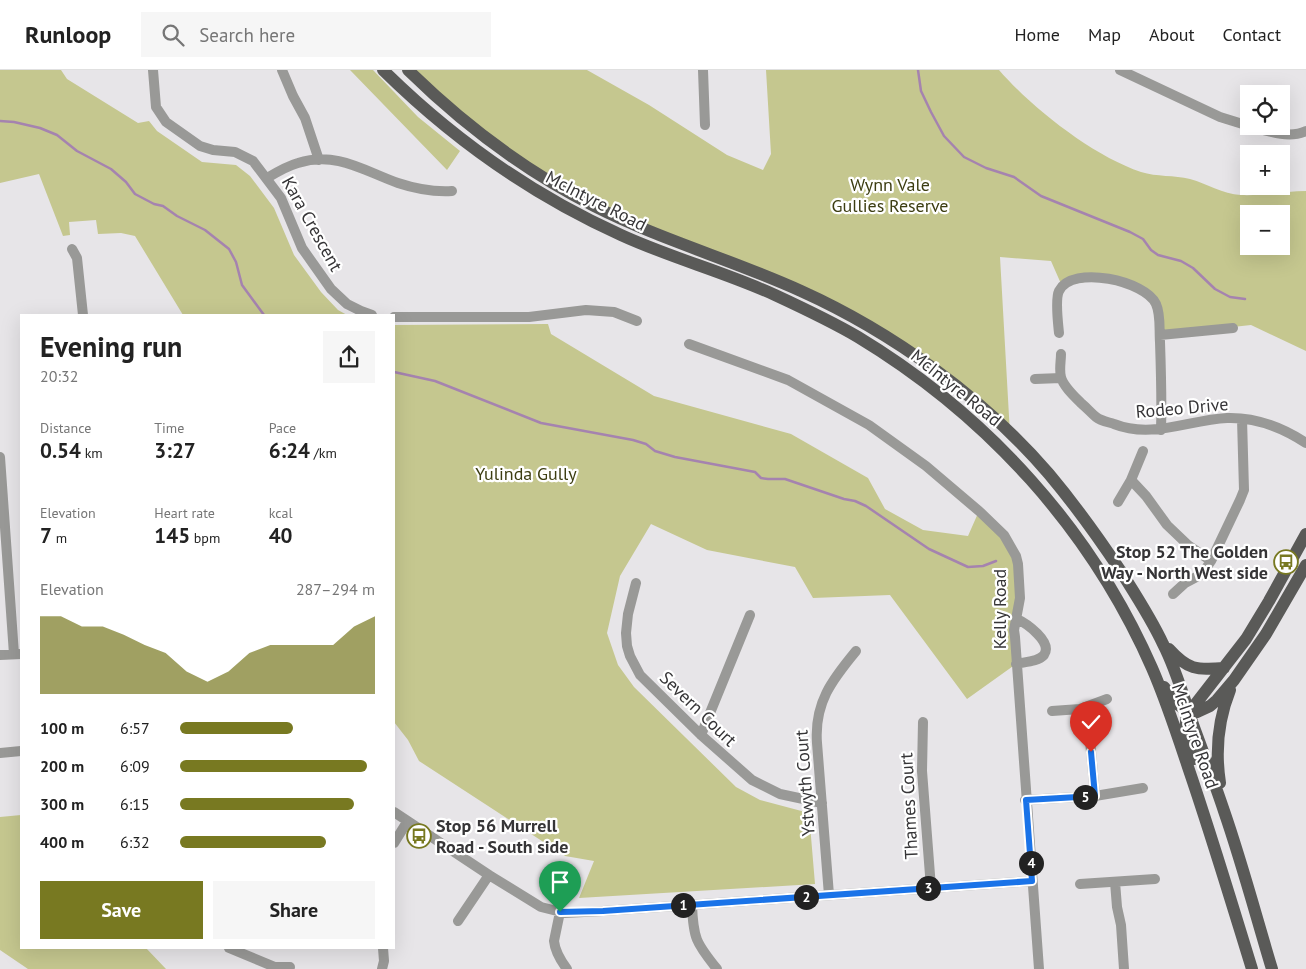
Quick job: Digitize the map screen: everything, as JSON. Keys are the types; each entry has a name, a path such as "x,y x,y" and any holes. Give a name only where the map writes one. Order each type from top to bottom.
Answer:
{"main road":[{"name":"McIntyre Road","path":"383,70 435,119 477,152 565,208 629,239 766,291 858,337 935,390 964,413 1010,456 1075,534 1113,592 1140,642 1156,677 1208,826 1252,969"},
{"name":"McIntyre Road","path":"408,70 460,118 499,148 542,177 595,206 644,228 769,276 836,308 906,350 992,416 1047,472 1103,544 1140,600 1163,642 1225,812 1272,969"},
{"path":"1208,826 1206,798 1185,730 1189,712 1224,668 1258,620 1306,534"},
{"path":"1156,677 1177,704 1189,712 1197,712 1210,706 1234,680 1266,634 1306,565"},
{"path":"1163,642 1179,660 1190,667 1206,669 1224,668"},
{"path":"1225,812 1217,751 1221,719 1234,680"}],"street":[{"name":"Kara Crescent","path":"153,70 156,107 166,122 200,146 213,150 235,152 253,161 284,204 302,248 331,290 347,304 369,314"},
{"path":"282,70 305,118 319,160"},
{"path":"703,70 705,125"},
{"path":"1126,72 1220,117 1240,123"},
{"path":"1290,134 1300,134 1306,131"},
{"path":"267,178 294,164 319,160 347,162 389,180 418,188 433,191 452,191"},
{"path":"72,249 77,258 83,314"},
{"path":"1059,333 1058,293 1062,286 1070,280 1086,277 1107,278 1145,291 1152,296 1158,312 1160,335 1162,430"},
{"path":"395,317 529,317 586,310 614,312 637,321"},
{"path":"1160,335 1232,328"},
{"name":"Kelly Road","path":"689,344 777,376 822,398 869,425 943,479 1000,531 1010,543 1018,564 1020,598 1014,630 1039,969"},
{"path":"1035,378 1061,378 1061,354"},
{"name":"Rodeo Drive","path":"1061,378 1073,395 1098,418 1124,428 1144,431 1162,430 1227,418 1242,419 1257,422 1293,435 1306,443"},
{"path":"1173,594 1202,574 1211,561 1244,490 1242,419"},
{"name":"Rodeo Drive","path":"1293,435 1306,436"},
{"path":"1118,502 1131,480 1144,451"},
{"path":"0,457 4,561 18,654 0,655"},
{"path":"1131,480 1146,496 1167,525 1188,545 1211,561"},
{"name":"Severn Court","path":"636,582 627,623 627,646 636,669 645,680 701,735 752,780 780,794 822,803"},
{"path":"701,735 750,615"},
{"path":"1016,664 1040,658 1045,651 1044,642 1041,638 1028,624 1017,619"},
{"name":"Ystwyth Court","path":"828,895 816,734 817,717 830,686 856,651"},
{"path":"1052,711 1087,707 1107,699"},
{"path":"1087,707 1095,796"},
{"name":"Thames Court","path":"923,722 922,771 930,888"},
{"path":"0,753 20,751"},
{"path":"1026,800 1095,796 1143,788"},
{"path":"395,813 533,903 560,912 603,911 1032,881"},
{"path":"395,840 407,822"},
{"path":"458,921 489,876"},
{"path":"1080,884 1155,879"},
{"path":"1115,882 1121,925 1124,969"},
{"path":"692,904 693,926 698,944 717,969"},
{"path":"560,912 554,945 567,969"},
{"path":"231,949 275,967 290,967"},
{"path":"382,969 384,961 383,949"}],"green space":[{"path":"0,70 61,70 67,79 138,123 149,121 157,131 202,162 236,165 250,176 274,208 294,255 321,292 338,310 345,314 182,314 135,236 121,233 98,234 96,220 69,222 70,235 63,236 39,174 0,183"},
{"path":"350,70 373,70 418,117 460,151 447,170"},
{"name":"Wynn Vale Gullies Reserve","path":"408,70 587,70 649,105 727,155 763,170 771,154 766,70 999,70 1028,100 1064,129 1103,155 1122,165 1153,175 1190,179 1221,191 1240,195 1290,195 1290,192 1306,191 1306,351 1251,325 1160,335 1152,296 1107,278 1062,286 1051,261 1000,257 1010,434 868,325 652,232 543,177"},
{"name":"Yulinda Gully","path":"548,324 551,334 654,396 791,434 868,478 885,509 923,530 968,536 979,511 1004,535 1018,564 1016,664 967,699 890,595 813,598 795,567 707,550 651,524 620,576 607,633 618,665 634,687 736,787 760,800 809,813 815,884 579,898 594,861 565,856 419,761 408,740 395,723 395,325"},
{"path":"20,815 20,949 147,949 166,969 28,969 0,950 0,817"}],"waterway":[{"path":"918,70 921,91 931,112 944,136 964,157 986,168 1014,177 1041,196 1130,232 1143,239 1151,250 1158,255 1181,261 1193,268 1215,289 1230,297 1245,299"},
{"path":"0,121 40,128 57,135 77,151 111,169 126,182 135,194 154,204 163,206 177,216 205,230 229,249 236,262 242,285 263,314"},
{"path":"395,372 435,381 541,423 633,440 646,444 655,451 675,457 755,472 761,478 785,479 866,506 929,549 968,567 983,566 996,561"}],"place":[{"name":"Stop 52 The Golden Way - North West side","path":"1286,562"},
{"name":"Stop 56 Murrell Road - South side","path":"419,836"}],"route":[{"path":"560,912 603,911 1032,881 1026,800 1095,796 1091,752"}]}
